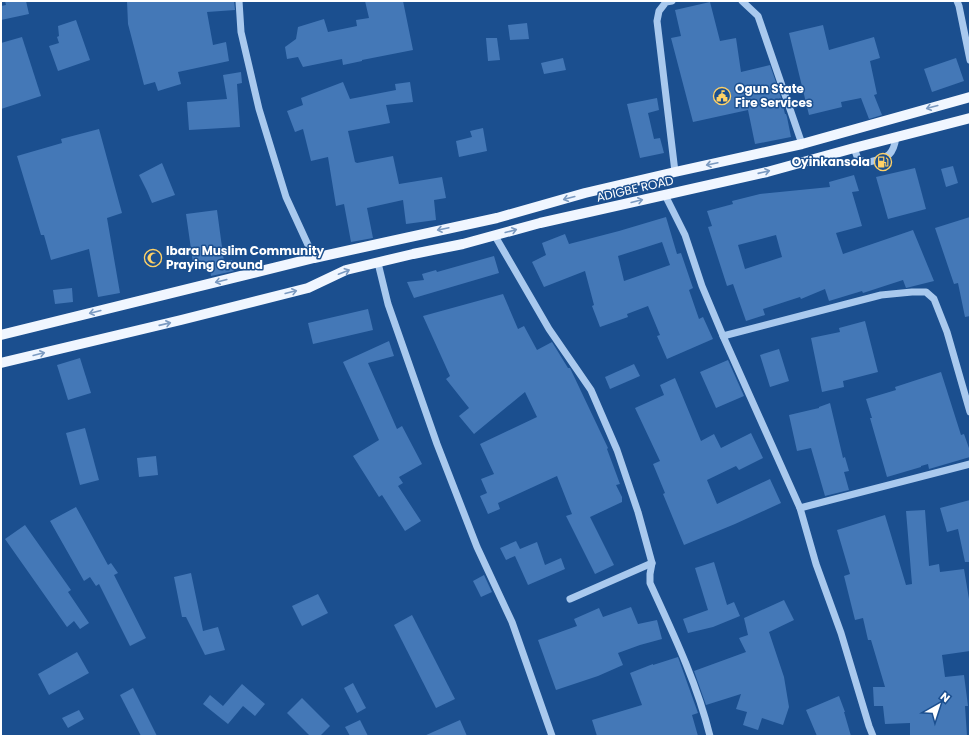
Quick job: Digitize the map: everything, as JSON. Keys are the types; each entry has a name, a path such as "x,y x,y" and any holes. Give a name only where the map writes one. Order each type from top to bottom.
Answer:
{"main road":[{"name":"ADIGBE ROAD","path":"1,335 314,258 497,218 585,193 802,144 970,97"},
{"name":"ADIGBE ROAD","path":"1,363 308,288 346,270 463,244 540,223 767,172 970,118"}],"street":[{"path":"239,1 241,32 259,109 286,197 314,258"},
{"path":"672,1 666,2 659,11 657,21 675,172"},
{"path":"742,1 758,16 802,144"},
{"path":"957,1 970,60"},
{"path":"854,148 858,159 866,163 890,155 894,149 896,137"},
{"path":"665,195 685,235 702,286 723,336 800,508 816,564 841,634 873,736"},
{"path":"495,236 549,329 591,390 617,450 638,512 652,563 650,583 682,654 704,712 710,736"},
{"path":"378,263 388,304 437,444 477,547 512,622 552,736"},
{"path":"723,336 881,295 926,292 934,299 947,332 970,412"},
{"path":"800,508 970,464"},
{"path":"570,599 652,563"}],"building":[{"path":"5,1 26,1 29,14 1,20 1,6 6,5"},
{"path":"127,1 234,1 235,10 207,12 213,45 226,42 229,61 178,72 181,84 158,91 155,82 144,85 128,24"},
{"path":"365,1 403,1 413,50 343,65 342,59 303,67 298,57 287,59 285,47 296,39 298,27 324,19 328,32 357,26 356,20 369,18"},
{"path":"710,2 720,41 736,38 741,72 770,65 787,117 791,137 755,144 748,110 693,122 671,38 681,36 675,10"},
{"path":"76,20 90,60 58,71 49,46 59,43 57,37 59,36 58,26"},
{"path":"527,23 529,39 510,40 508,25"},
{"path":"823,25 829,50 874,37 880,58 870,61 877,94 874,95 882,115 869,119 861,98 841,102 842,107 809,115 789,33"},
{"path":"22,37 41,96 1,109 1,43"},
{"path":"486,38 497,38 500,60 488,61"},
{"path":"563,58 566,70 544,74 541,63"},
{"path":"956,58 964,81 932,92 924,69"},
{"path":"241,72 242,83 237,84 240,127 189,130 187,102 227,99 223,75"},
{"path":"343,82 350,99 396,90 395,84 410,82 413,102 386,105 390,123 348,131 355,162 357,163 393,156 399,184 442,177 446,198 434,200 436,220 406,224 403,200 367,208 373,238 351,242 344,204 336,206 328,157 311,161 303,129 295,132 287,111 303,105 301,98"},
{"path":"657,98 659,110 648,113 654,139 660,138 664,153 640,158 627,104"},
{"path":"483,128 487,151 459,157 456,141 472,137 470,131"},
{"path":"99,129 122,213 107,218 120,293 98,297 89,249 51,260 44,235 41,235 17,156 62,143 61,139"},
{"path":"162,163 175,195 152,203 139,175"},
{"path":"953,166 958,183 946,187 941,169"},
{"path":"915,168 926,209 888,219 876,177"},
{"path":"854,175 859,191 852,192 862,226 836,233 843,254 913,230 934,281 906,288 903,280 863,293 862,291 829,301 825,289 801,299 800,297 763,309 765,315 746,321 733,284 727,286 708,227 712,226 707,211 733,204 732,201 760,194 830,187 829,182","holes":["776,235 782,257 745,269 738,245"]},
{"path":"217,210 224,262 232,260 234,271 211,276 210,268 194,270 186,214"},
{"path":"666,217 677,254 681,253 693,288 689,290 699,319 703,317 713,339 667,359 657,336 660,335 648,306 627,314 628,317 600,327 592,306 594,305 585,271 544,287 532,262 546,255 542,243 565,234 569,244","holes":["662,242 670,265 624,281 618,256"]},
{"path":"970,217 970,316 965,317 958,283 954,284 935,228"},
{"path":"494,256 499,273 414,298 407,282 424,280 422,274 436,270 437,272"},
{"path":"72,288 73,302 55,304 53,290"},
{"path":"503,294 518,329 524,326 537,350 552,342 568,368 570,368 608,448 607,449 620,484 616,485 622,497 622,502 590,517 614,565 595,574 566,516 572,514 557,476 498,503 500,509 488,514 480,496 487,493 481,479 494,474 480,444 537,417 525,392 474,434 459,416 469,408 446,379 450,376 423,316"},
{"path":"368,309 373,330 313,344 308,323"},
{"path":"865,321 878,372 843,381 844,387 822,392 811,338 840,332 839,328"},
{"path":"389,341 394,356 368,363 397,429 402,426 422,464 399,477 403,483 398,486 421,521 405,531 382,495 379,497 353,456 379,440 343,362"},
{"path":"779,349 789,381 770,387 760,355"},
{"path":"80,358 91,393 68,400 57,365"},
{"path":"728,360 744,396 716,408 700,372"},
{"path":"634,364 640,376 610,389 605,377"},
{"path":"941,372 961,435 964,434 970,451 970,457 929,469 928,464 887,477 866,399 896,390 895,387"},
{"path":"675,378 701,441 714,434 721,448 751,433 763,458 739,470 736,466 707,480 717,504 770,479 781,503 684,545 663,494 665,493 653,464 660,461 635,408 664,395 660,385"},
{"path":"830,403 843,458 845,457 849,471 844,472 849,490 825,496 811,448 797,451 789,415 819,408"},
{"path":"85,428 99,480 80,485 66,433"},
{"path":"156,456 158,475 139,477 137,458"},
{"path":"970,500 970,562 965,562 958,529 947,532 940,508"},
{"path":"76,507 108,565 111,563 118,573 114,575 146,638 130,646 99,584 96,586 90,577 84,581 50,521"},
{"path":"925,510 929,566 939,564 940,572 964,569 970,605 970,651 942,655 945,677 964,675 968,706 965,706 967,736 910,735 910,723 885,724 883,706 874,706 873,687 885,687 871,640 868,640 863,618 855,620 844,576 850,574 837,530 885,515 906,585 912,584 906,511"},
{"path":"25,525 71,590 68,592 89,623 80,629 74,621 67,627 5,539"},
{"path":"516,541 520,549 537,542 545,565 561,558 565,569 528,585 515,556 506,560 500,548"},
{"path":"714,562 727,605 734,602 740,616 713,627 688,633 683,619 708,610 695,568"},
{"path":"191,573 203,631 218,627 225,650 205,655 186,617 182,617 174,577"},
{"path":"484,575 492,592 481,597 473,581"},
{"path":"318,594 328,613 302,626 292,606"},
{"path":"784,600 794,620 769,632 784,677 789,707 783,725 762,718 758,730 743,725 747,712 736,709 741,694 706,705 694,671 746,652 739,638 748,635 744,618"},
{"path":"631,607 638,624 657,620 662,639 618,653 623,665 598,676 556,690 538,640 577,626 574,619 599,608 603,617"},
{"path":"412,615 455,699 436,708 394,625"},
{"path":"77,652 89,673 49,695 38,674"},
{"path":"678,657 698,713 692,715 698,736 597,736 592,720 642,705 630,673 653,664"},
{"path":"353,683 366,708 357,713 344,688"},
{"path":"242,684 265,704 255,716 243,706 228,724 203,704 210,695 223,706"},
{"path":"133,688 157,736 141,736 120,695"},
{"path":"839,696 851,736 817,736 806,710"},
{"path":"302,698 330,726 320,736 310,736 287,713"},
{"path":"79,710 84,719 68,728 62,718"},
{"path":"360,720 368,736 350,736 345,727"},
{"path":"460,720 467,736 424,736"}],"place":[{"name":"Ogun State Fire Services","path":"722,96"},
{"name":"Oyinkansola","path":"883,162"},
{"name":"Ibara Muslim Community Praying Ground","path":"153,258"}]}
